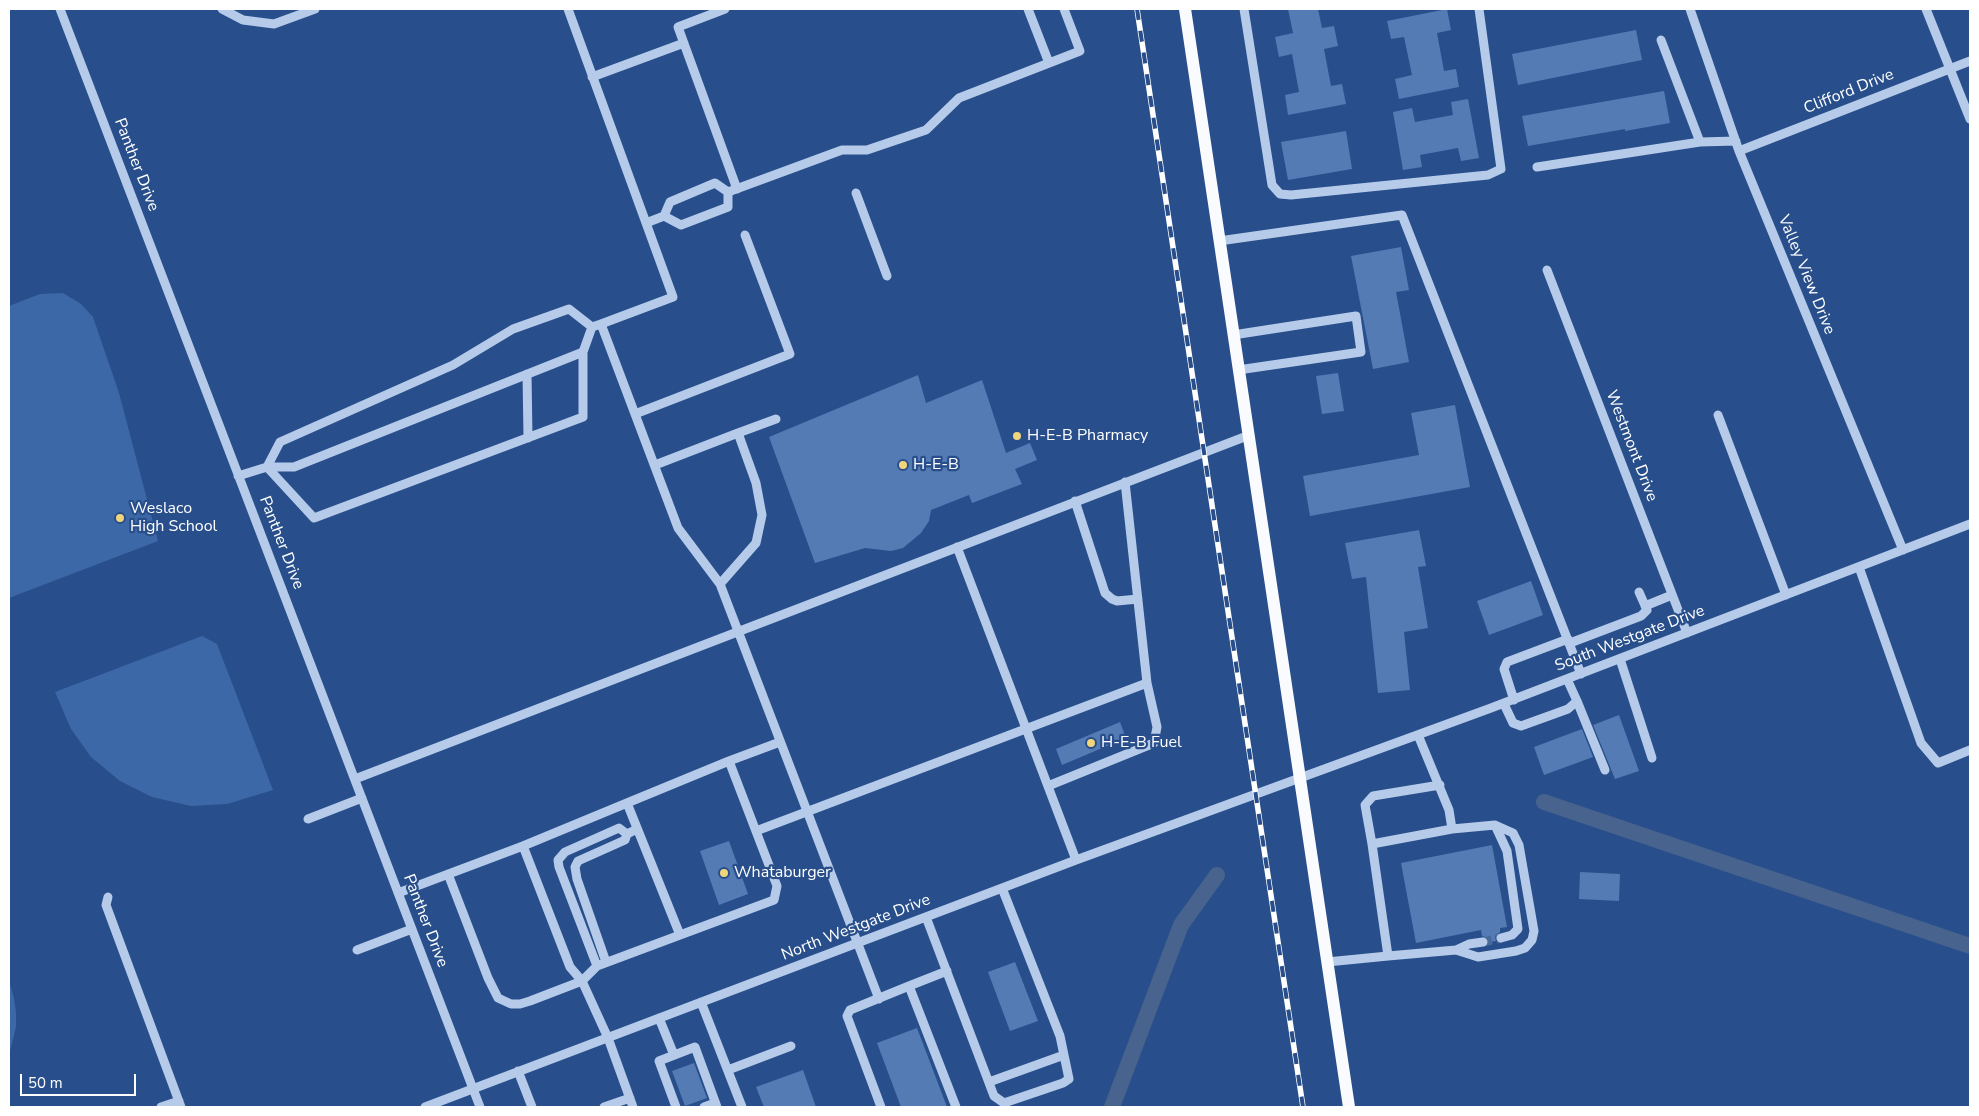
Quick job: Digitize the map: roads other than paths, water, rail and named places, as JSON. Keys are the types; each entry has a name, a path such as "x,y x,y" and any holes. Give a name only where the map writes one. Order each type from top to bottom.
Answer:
{"main road":[{"path":"1185,9 1247,436 1349,1107"}],"street":[{"name":"Panther Drive","path":"60,9 480,1107"},
{"path":"222,9 242,20 274,24 315,9"},
{"path":"267,467 314,518 582,417 583,352 597,326 673,297 568,9"},
{"path":"664,216 681,225 728,207 732,190 678,27 724,9"},
{"path":"1028,9 1049,63"},
{"path":"646,223 664,216 670,202 715,182 732,190 842,150 867,150 926,130 959,98 1080,51 1064,9"},
{"path":"1244,9 1272,185 1280,194 1291,195 1488,175 1501,169 1479,9"},
{"name":"Valley View Drive","path":"1690,9 1739,151 1903,550"},
{"path":"1926,9 1970,119"},
{"path":"1661,40 1700,142"},
{"path":"592,77 684,43"},
{"name":"Clifford Drive","path":"1739,151 1970,60"},
{"path":"1537,167 1700,142 1736,141"},
{"path":"856,193 887,276"},
{"path":"1219,241 1402,215 1581,674"},
{"path":"636,414 790,354 745,235"},
{"name":"Westmont Drive","path":"1547,270 1687,633"},
{"path":"267,467 280,442 453,365 513,329 569,310 597,326 636,414 678,528 720,584 879,999"},
{"path":"1233,335 1356,316 1361,352 1238,370"},
{"path":"238,476 267,467 294,467 583,352"},
{"path":"527,374 528,438"},
{"path":"1718,415 1786,595"},
{"path":"655,465 776,419"},
{"path":"720,584 756,542 762,515 756,483 738,433"},
{"path":"355,779 1247,436"},
{"path":"1048,786 1154,743 1157,727 1147,683 1125,482"},
{"path":"1075,502 1105,593 1118,601 1138,599"},
{"name":"South Westgate Drive","path":"1300,780 1504,704 1970,524"},
{"path":"957,547 1076,860"},
{"path":"1859,567 1921,743 1938,763 1970,750"},
{"path":"1514,700 1504,669 1508,662 1641,616 1647,610 1640,592"},
{"path":"1645,606 1672,595"},
{"path":"1620,659 1652,758"},
{"path":"1567,679 1605,770"},
{"path":"756,831 1147,683"},
{"path":"1504,704 1513,723 1520,726 1568,709 1577,701"},
{"path":"1418,735 1440,785 1449,810 1452,829"},
{"path":"398,893 523,846 729,761 780,742"},
{"path":"448,874 488,978 498,998 511,1004 520,1004 582,981 601,964 774,900 777,886 729,761"},
{"name":"North Westgate Drive","path":"425,1107 1076,860 1300,780"},
{"path":"1388,956 1365,805 1373,796 1440,785"},
{"path":"308,819 362,798"},
{"path":"627,803 680,935"},
{"path":"1372,844 1452,829 1495,825 1513,833 1519,845 1534,932 1532,940 1526,948 1478,957 1456,950"},
{"path":"1495,825 1507,850 1518,929 1512,935 1500,938"},
{"path":"601,964 559,868 558,860 565,852 619,828 627,834"},
{"path":"601,964 575,867 578,861 625,840 627,834 637,829"},
{"path":"523,846 570,967 582,981 608,1038 634,1107"},
{"path":"926,917 994,1096 1004,1103 1063,1083 1069,1078 1060,1036 1002,888"},
{"path":"108,897 106,905 180,1104 161,1107"},
{"path":"357,950 412,929"},
{"path":"1327,962 1456,950 1469,944 1483,942"},
{"path":"881,1107 847,1016 850,1010 947,971"},
{"path":"910,986 956,1107"},
{"path":"701,1002 742,1107"},
{"path":"659,1018 674,1055"},
{"path":"728,1070 791,1046"},
{"path":"676,1107 659,1061 695,1047 716,1105 704,1107"},
{"path":"989,1082 1064,1055"},
{"path":"518,1071 532,1107"},
{"path":"604,1107 630,1098"}],"waterway":[{"path":"1544,802 1970,946"},
{"path":"1112,1107 1181,925 1217,875"}],"tunnel":[{"path":"1483,942 1501,938"}],"railway":[{"path":"1137,9 1303,1107"}],"place":[{"name":"H-E-B Pharmacy","path":"1017,436"},
{"name":"H-E-B","path":"903,465"},
{"name":"Weslaco High School","path":"120,518"},
{"name":"H-E-B Fuel","path":"1091,743"},
{"name":"Whataburger","path":"724,873"}]}
